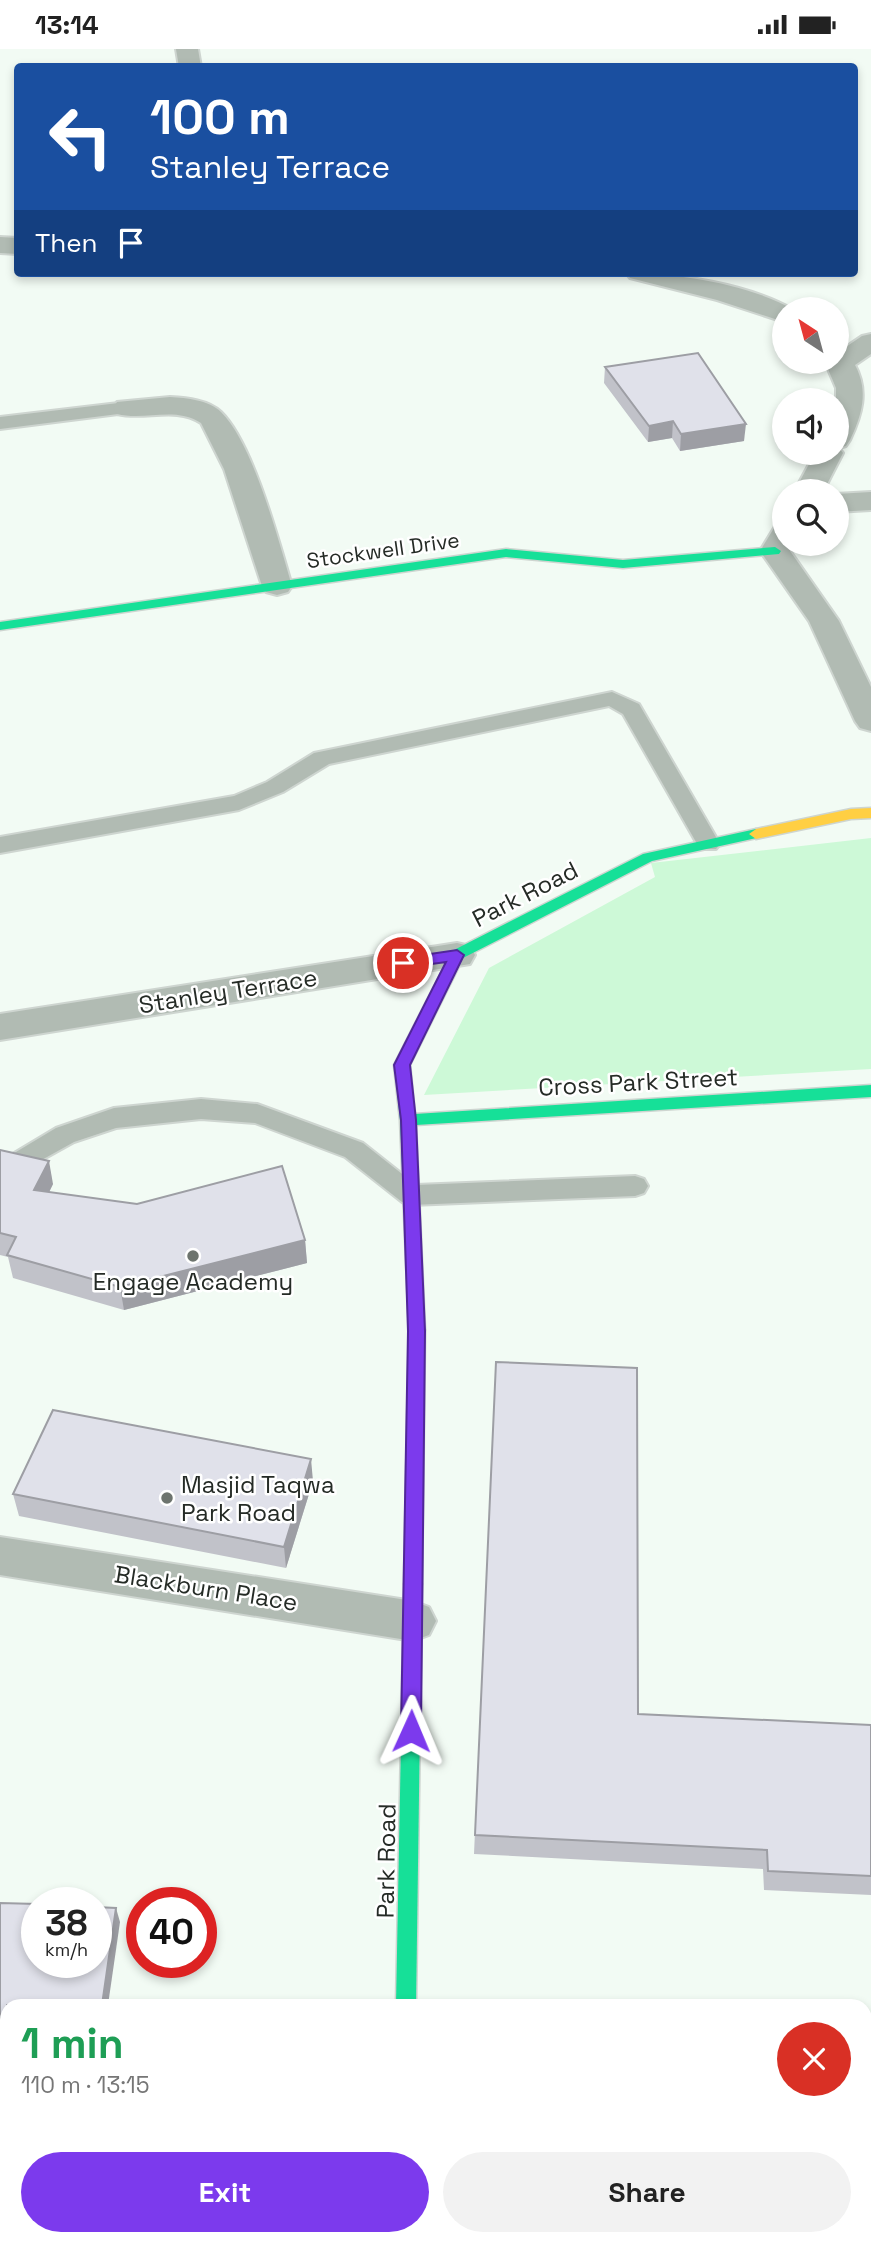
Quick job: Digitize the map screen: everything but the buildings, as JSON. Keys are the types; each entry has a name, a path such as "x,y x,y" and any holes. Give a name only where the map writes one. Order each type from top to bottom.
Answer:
{"street":[{"path":"656,277 726,294 772,310"},
{"path":"849,355 871,342"},
{"path":"844,375 851,392 849,404"},
{"path":"127,408 175,407 199,411 212,418 236,466 277,586"},
{"path":"849,502 871,501"},
{"name":"Stockwell Drive","path":"0,626 506,553 623,564 772,544"},
{"path":"786,556 824,621 871,721"},
{"name":"Park Road","path":"407,1999 416,1331 408,1120 402,1065 457,955 648,857 851,814 871,813"},
{"name":"Stanley Terrace","path":"0,1027 457,955"},
{"name":"Cross Park Street","path":"408,1120 871,1091"},
{"name":"Blackburn Place","path":"0,1556 413,1621"}],"lane":[{"path":"0,423 127,408"},
{"path":"0,845 239,803 275,787 322,758 612,699 631,709 708,844"},
{"path":"20,1162 65,1135 114,1118 212,1110 257,1114 354,1150 411,1195 635,1186"}],"green space":[{"path":"871,838 871,1069 424,1095 489,968 655,877 651,863"}],"traffic: fast":[{"path":"0,626 506,553 623,564 772,551"},
{"path":"417,1330 408,1120 402,1065 457,955 648,857 756,834"},
{"path":"408,1120 871,1091"},
{"path":"406,1999 413,1584"}],"traffic: slow":[{"path":"756,834 851,814 871,813"},
{"path":"413,1584 417,1330"}],"place":[{"name":"Engage Academy","path":"193,1256"},
{"name":"Masjid Taqwa Park Road","path":"167,1498"}],"route":[{"path":"403,963 457,955 402,1065 408,1120 416,1331 411,1731"}]}
